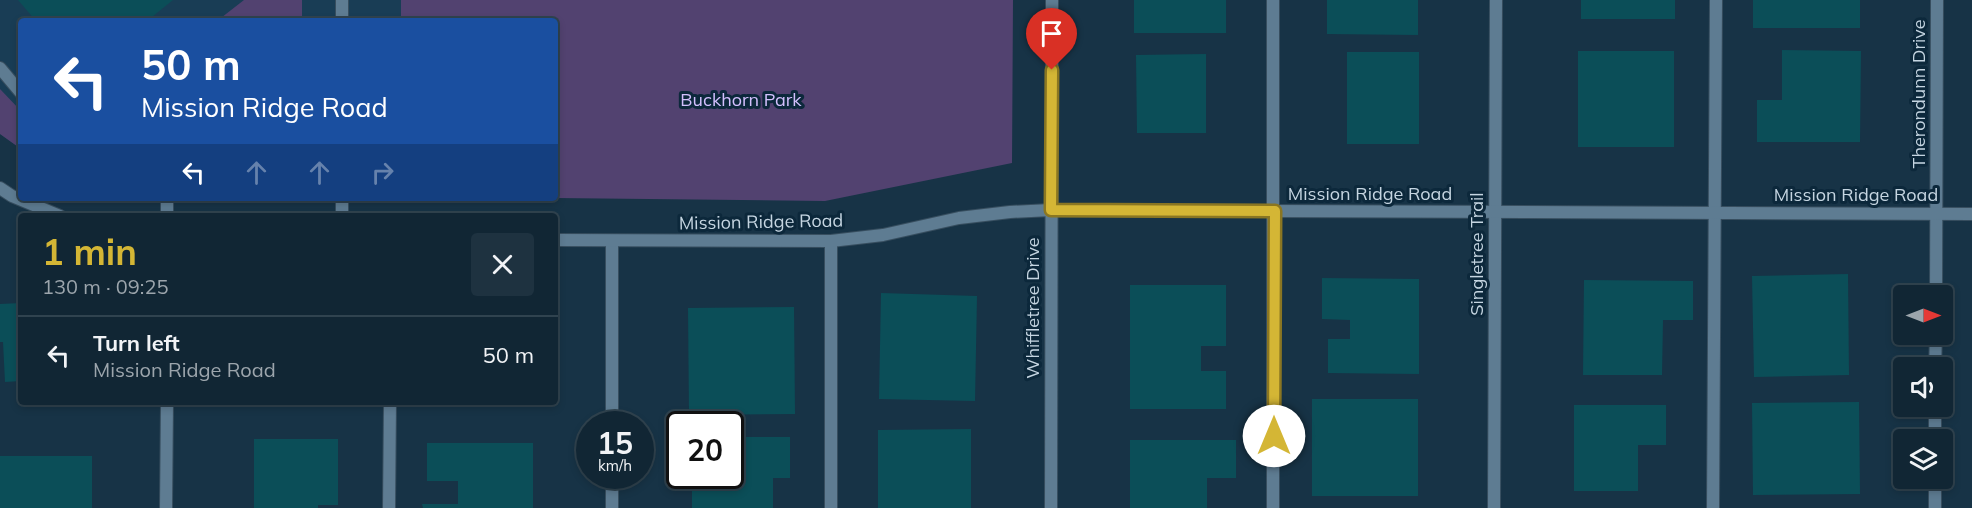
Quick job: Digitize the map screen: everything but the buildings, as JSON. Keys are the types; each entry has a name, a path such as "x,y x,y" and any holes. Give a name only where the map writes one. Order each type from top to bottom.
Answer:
{"street":[{"path":"342,0 342,18"},
{"name":"Whiffletree Drive","path":"1050,508 1052,0"},
{"path":"1273,0 1274,508"},
{"name":"Singletree Trail","path":"1494,508 1496,0"},
{"path":"1713,508 1716,0"},
{"name":"Therondunn Drive","path":"1936,285 1937,0"},
{"path":"0,68 18,89"},
{"path":"0,188 18,198"},
{"path":"24,201 53,213"},
{"name":"Mission Ridge Road","path":"558,240 831,242 883,235 959,218 1051,210 1972,214"},
{"path":"612,241 612,411"},
{"path":"831,242 831,508"},
{"path":"166,508 167,405"},
{"path":"389,508 390,405"},
{"path":"612,489 612,508"},
{"path":"1935,489 1935,508"}],"shaded area":[{"path":"0,0 401,0 401,18 18,18 18,147 0,134"}],"green space":[{"path":"244,0 302,0 302,18 221,18"},
{"name":"Buckhorn Park","path":"401,0 1013,0 1012,163 825,201 558,198 558,18 401,18"},
{"path":"0,89 18,108 18,147 0,134"}],"route":[{"path":"1052,70 1051,210 1275,211 1274,436"}]}
